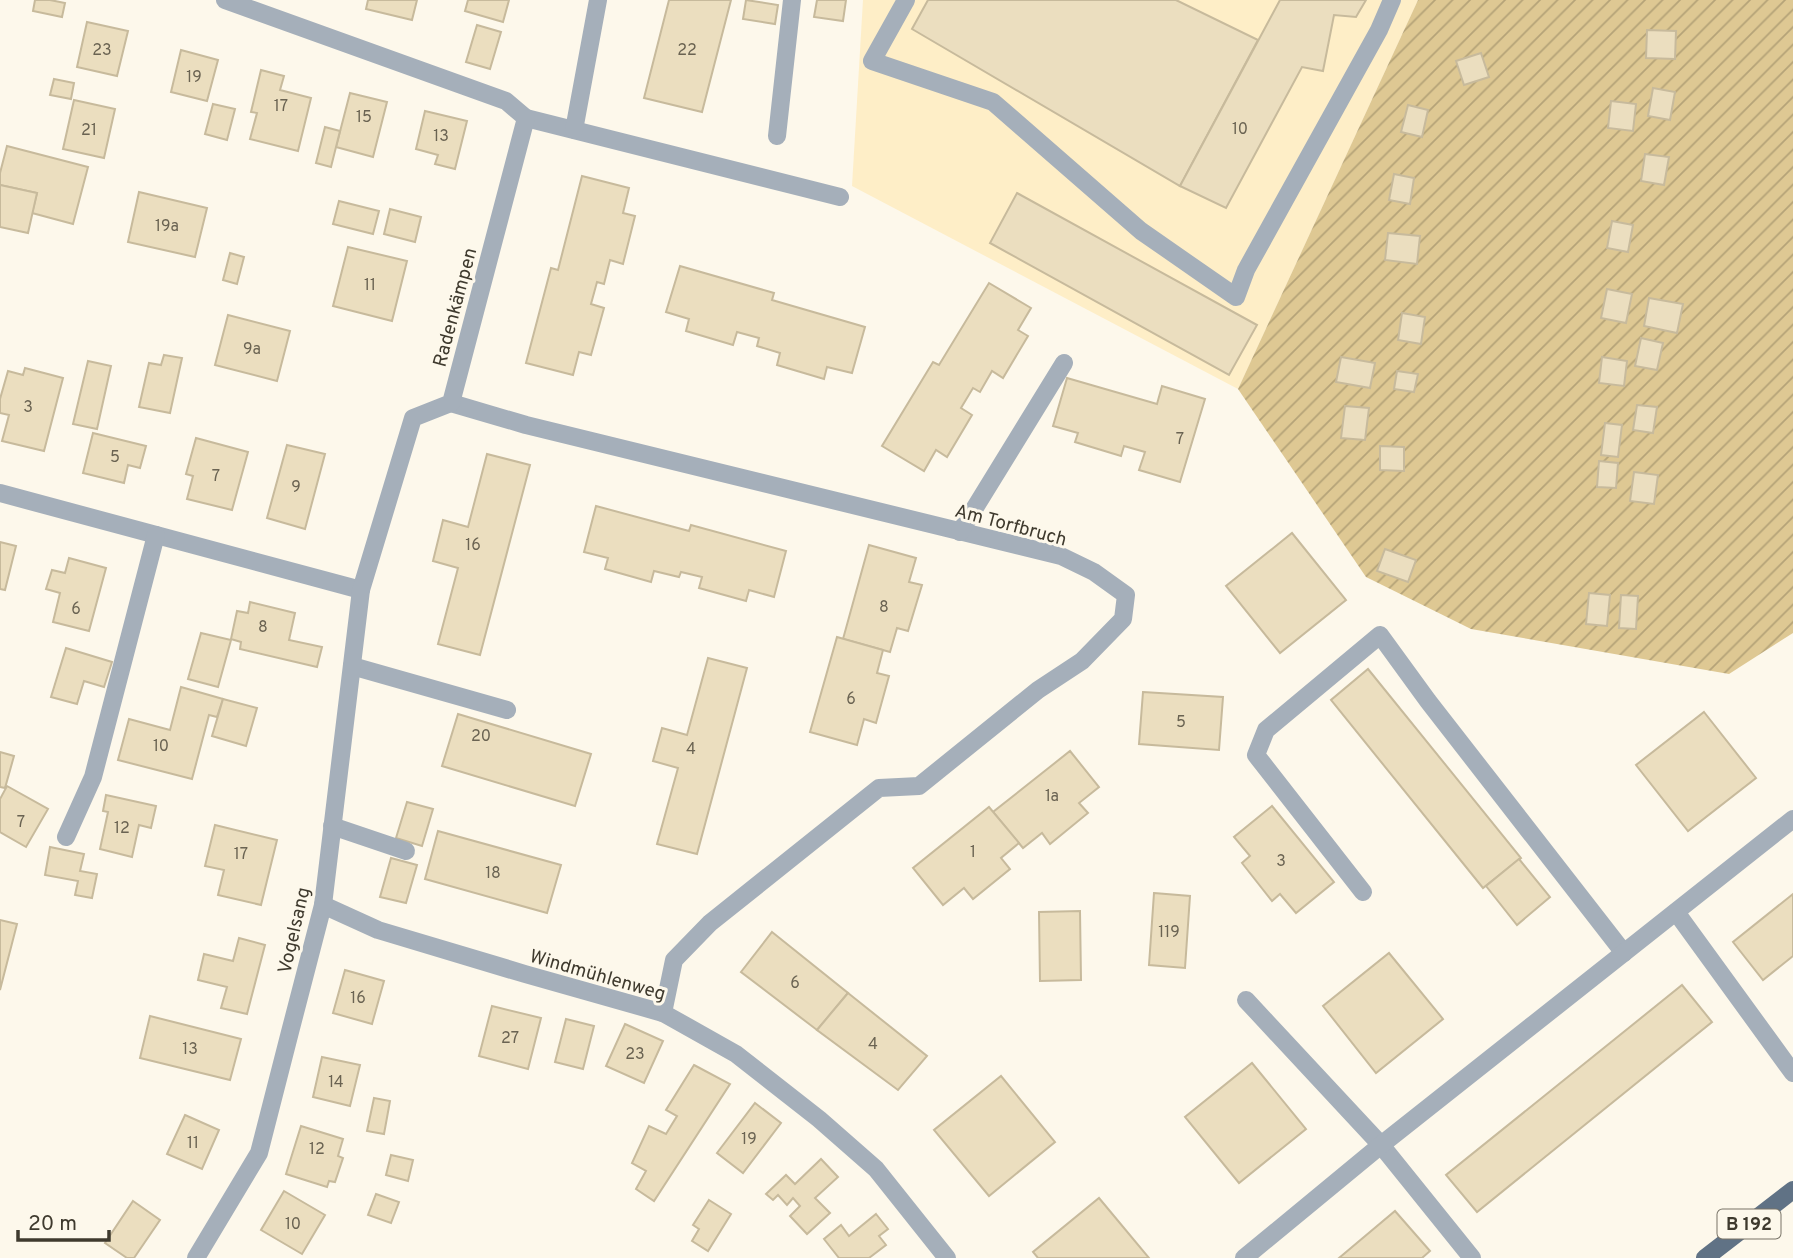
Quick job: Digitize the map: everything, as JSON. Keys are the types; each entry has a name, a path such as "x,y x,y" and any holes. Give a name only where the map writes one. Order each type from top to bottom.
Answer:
{"main road":[{"name":"B 192","path":"1705,1258 1793,1190"}],"street":[{"path":"225,0 506,101 526,118 839,197"},
{"path":"573,130 598,0"},
{"path":"777,136 792,0"},
{"path":"906,0 872,61 993,102 1141,231 1236,298 1246,270 1379,30 1392,0"},
{"name":"Radenkämpen","path":"451,403 526,118"},
{"path":"960,532 1064,363"},
{"path":"0,493 361,590 413,418 451,403"},
{"name":"Am Torfbruch","path":"451,403 526,425 1061,556 1094,572 1126,595 1123,619 1082,661 1038,690 919,786 878,788 710,923 674,960 663,1013"},
{"path":"66,837 93,777 156,535"},
{"name":"Vogelsang","path":"196,1258 259,1153 323,905 361,590"},
{"path":"1363,892 1256,755 1266,730 1380,635 1624,953"},
{"path":"352,666 507,710"},
{"path":"1244,1258 1381,1145 1793,819"},
{"path":"332,826 406,851"},
{"name":"Windmühlenweg","path":"323,905 378,930 663,1013 736,1054 819,1119 876,1170 947,1258"},
{"path":"1676,912 1793,1073"},
{"path":"1246,1000 1381,1145 1472,1258"}],"shaded area":[{"path":"863,0 1418,0 1238,389 852,186"},
{"path":"1418,0 1793,0 1793,633 1729,674 1471,629 1366,577 1238,389"}],"building":[{"path":"35,0 65,3 62,17 33,11"},
{"path":"368,0 417,0 412,20 366,9"},
{"path":"468,0 509,0 503,22 465,11"},
{"path":"669,0 731,0 702,112 644,98"},
{"path":"746,0 778,5 775,24 743,19"},
{"path":"817,0 846,0 843,21 814,17"},
{"path":"928,0 1176,0 1258,40 1180,186 912,29"},
{"path":"1280,0 1366,0 1356,17 1334,15 1323,71 1302,67 1226,208 1180,186"},
{"path":"87,22 128,31 117,76 77,67"},
{"path":"477,25 501,32 490,69 466,62"},
{"path":"1647,30 1676,31 1675,59 1646,58"},
{"path":"181,50 218,60 207,101 171,92"},
{"path":"1481,53 1489,77 1464,85 1456,61"},
{"path":"261,70 284,76 280,90 311,98 298,151 250,139 257,113 251,112"},
{"path":"54,79 74,83 71,99 50,95"},
{"path":"1653,88 1675,92 1670,120 1648,116"},
{"path":"350,93 387,102 373,157 336,147"},
{"path":"74,100 115,109 104,158 63,149"},
{"path":"1611,101 1636,104 1633,131 1608,128"},
{"path":"213,104 235,109 227,140 205,134"},
{"path":"1408,105 1428,110 1422,137 1401,132"},
{"path":"425,111 467,121 455,169 435,164 438,155 416,149"},
{"path":"325,127 340,131 331,167 316,163"},
{"path":"7,146 88,167 73,224 32,213 37,193 0,185 0,173"},
{"path":"1645,154 1669,157 1664,185 1641,181"},
{"path":"1394,174 1414,178 1410,204 1389,200"},
{"path":"582,176 629,188 623,213 635,216 623,264 610,260 604,284 597,282 591,304 604,308 591,355 579,352 573,375 526,363 551,268 558,270"},
{"path":"0,185 37,193 28,233 0,227"},
{"path":"139,192 207,208 195,257 128,242"},
{"path":"1017,193 1257,325 1229,375 990,243"},
{"path":"339,201 379,211 373,234 333,224"},
{"path":"390,209 421,217 415,242 384,234"},
{"path":"1612,221 1633,225 1628,252 1607,248"},
{"path":"1388,233 1420,236 1417,264 1385,260"},
{"path":"348,247 407,261 392,321 333,306"},
{"path":"230,253 244,257 237,284 223,280"},
{"path":"680,266 774,293 772,300 865,327 852,373 827,367 824,379 777,365 780,353 757,346 759,338 737,332 733,345 686,331 689,319 666,312"},
{"path":"989,283 1031,308 1018,330 1028,336 1003,378 992,371 980,392 973,388 961,408 972,415 947,457 936,450 924,471 882,446 933,362 939,365"},
{"path":"1607,289 1632,294 1626,323 1601,318"},
{"path":"1649,298 1683,304 1677,333 1644,326"},
{"path":"1402,313 1425,317 1421,344 1398,340"},
{"path":"228,315 290,331 277,381 215,365"},
{"path":"1641,338 1663,343 1657,370 1635,366"},
{"path":"164,355 182,358 170,413 139,407 149,363 161,365"},
{"path":"1341,357 1375,363 1370,388 1336,382"},
{"path":"1602,357 1627,361 1624,386 1599,383"},
{"path":"88,361 111,366 97,429 73,424"},
{"path":"25,368 63,378 44,451 2,441 9,415 0,413 0,399 8,371 23,375"},
{"path":"1397,371 1418,374 1414,392 1394,389"},
{"path":"1067,378 1157,404 1162,386 1205,399 1180,482 1139,470 1145,452 1124,446 1121,456 1075,442 1078,433 1053,426"},
{"path":"1637,405 1657,407 1653,433 1633,430"},
{"path":"1345,406 1369,408 1365,440 1341,438"},
{"path":"1605,423 1622,425 1618,457 1601,455"},
{"path":"93,433 146,446 140,468 128,465 124,483 83,473"},
{"path":"196,438 248,452 232,510 187,499 193,476 186,474"},
{"path":"287,445 325,454 305,529 267,518"},
{"path":"1380,446 1404,447 1404,471 1380,470"},
{"path":"487,454 530,465 480,655 438,644 458,568 433,561 443,520 468,527"},
{"path":"1599,461 1618,463 1616,488 1597,487"},
{"path":"1634,472 1658,475 1654,504 1630,501"},
{"path":"596,506 689,531 691,525 786,551 774,597 749,590 746,601 699,588 702,577 681,572 679,577 654,571 651,582 605,569 608,558 584,552"},
{"path":"1292,533 1346,600 1280,653 1226,586"},
{"path":"0,542 16,546 5,590 0,589"},
{"path":"869,545 916,558 909,582 922,585 908,631 897,628 890,652 843,639"},
{"path":"1385,549 1416,560 1408,582 1377,571"},
{"path":"69,558 106,568 89,631 53,622 60,593 46,589 52,570 65,573"},
{"path":"1589,593 1610,595 1607,626 1586,624"},
{"path":"1621,595 1638,596 1636,629 1619,628"},
{"path":"250,602 295,613 289,640 322,647 317,667 240,649 241,642 231,639 237,611 248,613"},
{"path":"201,633 231,640 218,687 188,679"},
{"path":"837,637 883,650 877,673 889,676 876,723 864,719 857,745 810,732"},
{"path":"66,648 112,662 104,687 84,681 77,704 51,697"},
{"path":"708,658 747,668 697,854 657,844 678,768 653,761 662,728 687,735"},
{"path":"1368,669 1521,858 1483,888 1331,700"},
{"path":"181,687 223,699 217,717 209,715 192,779 118,760 129,719 170,730"},
{"path":"1143,692 1223,697 1219,750 1139,744"},
{"path":"223,699 257,708 246,746 212,736"},
{"path":"1704,712 1756,778 1688,831 1636,765"},
{"path":"458,714 591,754 575,806 442,766"},
{"path":"1070,751 1099,787 1079,803 1088,813 1050,844 1042,833 1023,848 993,812"},
{"path":"0,752 14,756 5,788 0,787"},
{"path":"7,786 48,809 26,847 0,832 0,799"},
{"path":"106,795 156,806 151,828 139,825 132,857 100,849 108,812 103,811"},
{"path":"407,802 433,809 422,846 396,838"},
{"path":"1272,806 1334,882 1296,913 1280,894 1272,901 1242,863 1250,856 1234,837"},
{"path":"989,807 1019,843 1001,858 1010,869 973,899 964,888 943,905 913,868"},
{"path":"215,825 277,840 261,905 218,895 224,870 205,866"},
{"path":"438,831 561,865 547,913 425,879"},
{"path":"50,847 84,854 80,871 97,874 92,898 75,895 78,881 45,875"},
{"path":"391,858 417,865 406,903 380,897"},
{"path":"1519,859 1550,897 1517,925 1486,886"},
{"path":"1154,893 1190,896 1185,968 1149,965"},
{"path":"1793,894 1793,956 1763,980 1733,942"},
{"path":"1080,911 1081,980 1040,981 1039,912"},
{"path":"0,920 17,924 0,990"},
{"path":"772,932 848,993 817,1030 741,972"},
{"path":"239,938 265,945 247,1014 221,1008 227,987 198,980 204,954 233,961"},
{"path":"1389,953 1443,1019 1376,1073 1323,1006"},
{"path":"345,970 384,981 372,1024 333,1013"},
{"path":"1682,985 1712,1022 1477,1212 1446,1175"},
{"path":"848,993 927,1056 898,1090 817,1030"},
{"path":"492,1006 541,1018 528,1069 479,1056"},
{"path":"150,1016 241,1039 230,1080 140,1058"},
{"path":"566,1019 594,1026 583,1069 555,1062"},
{"path":"625,1024 663,1041 644,1083 606,1066"},
{"path":"322,1057 360,1065 350,1106 313,1097"},
{"path":"1252,1063 1306,1129 1239,1183 1185,1117"},
{"path":"694,1065 730,1084 654,1201 636,1189 646,1171 632,1163 649,1126 666,1134 677,1116 666,1110"},
{"path":"1001,1076 1055,1142 989,1196 934,1130"},
{"path":"374,1098 390,1101 384,1134 367,1131"},
{"path":"755,1103 781,1123 743,1173 717,1153"},
{"path":"185,1115 219,1130 202,1169 167,1154"},
{"path":"301,1126 343,1139 338,1156 343,1158 335,1182 329,1181 327,1187 286,1174"},
{"path":"391,1155 413,1160 408,1181 386,1175"},
{"path":"821,1159 838,1177 815,1198 830,1213 807,1234 790,1216 800,1206 793,1198 787,1205 778,1195 773,1200 766,1194 786,1175 795,1184"},
{"path":"284,1191 325,1215 302,1254 261,1230"},
{"path":"376,1194 399,1202 391,1223 368,1215"},
{"path":"1099,1198 1149,1258 1038,1258 1033,1252"},
{"path":"709,1200 731,1214 708,1251 692,1241 699,1229 693,1225"},
{"path":"133,1201 160,1220 134,1258 127,1258 105,1243"},
{"path":"1395,1211 1430,1251 1422,1258 1339,1258"},
{"path":"876,1214 888,1229 879,1236 886,1245 869,1258 839,1258 824,1239 841,1225 849,1236"}]}
